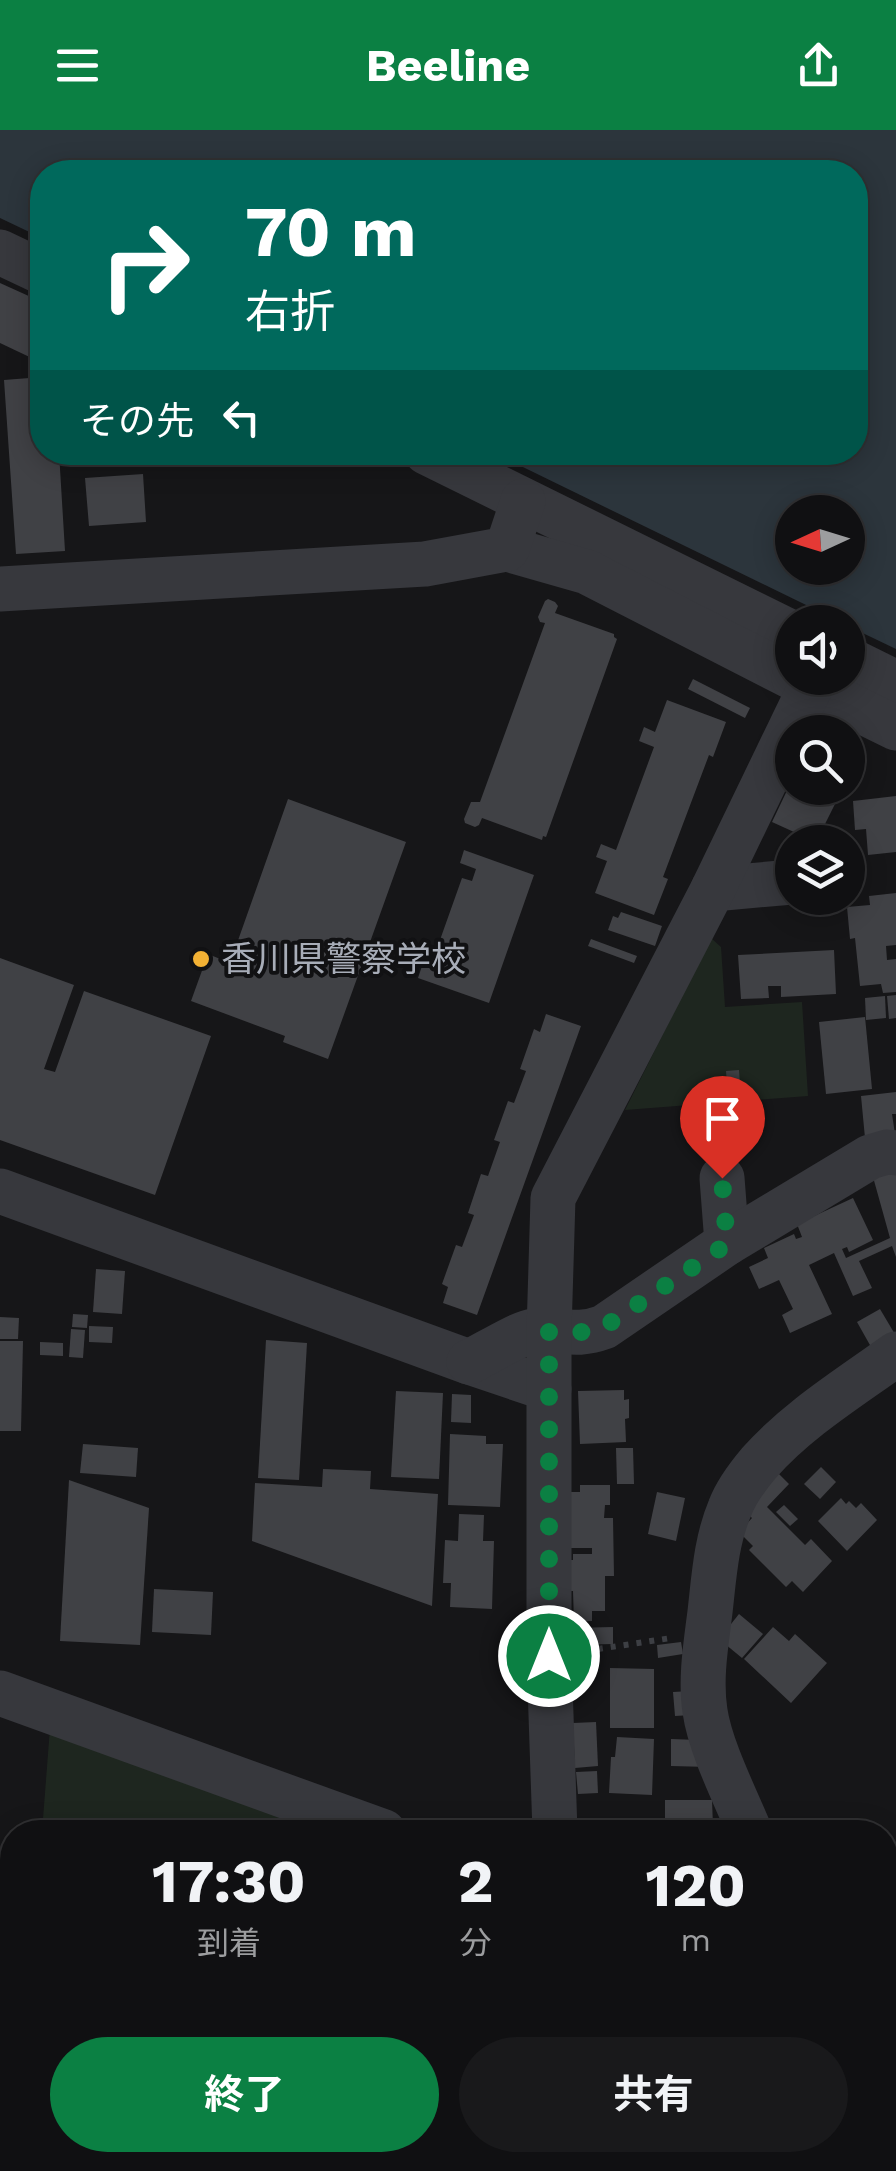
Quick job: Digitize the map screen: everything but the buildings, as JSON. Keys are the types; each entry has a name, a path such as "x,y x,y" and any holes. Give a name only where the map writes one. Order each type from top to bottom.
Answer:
{"street":[{"path":"0,252 30,266"},
{"path":"451,465 775,624"},
{"path":"507,549 523,502"},
{"path":"0,589 425,564 507,549 587,572 775,668"},
{"path":"865,668 896,683"},
{"path":"554,1820 549,1656 553,1198 712,889 793,695"},
{"path":"829,695 896,728"},
{"path":"712,889 775,883"},
{"path":"468,1362 531,1331 590,1332 604,1327 727,1244 870,1157 896,1153"},
{"path":"722,1178 727,1244"},
{"path":"0,1191 549,1389"},
{"path":"745,1820 711,1736 705,1711 704,1680 718,1547 730,1508 758,1464 800,1424 896,1354"},
{"path":"0,1693 351,1820"}],"path":[{"path":"549,1656 708,1633"}],"shaded area":[{"path":"0,130 896,130 896,649 865,634 865,605 806,605 519,465 868,465 868,160 30,160 30,232 0,218"},
{"path":"711,938 721,947 725,1007 802,1002 808,1096 625,1110"},
{"path":"50,1728 284,1808 283,1820 43,1820"}],"place":[{"name":"香川県警察学校","path":"201,959"}],"route":[{"path":"549,1656 549,1332 571,1334 604,1327 727,1244 722,1178"}]}
